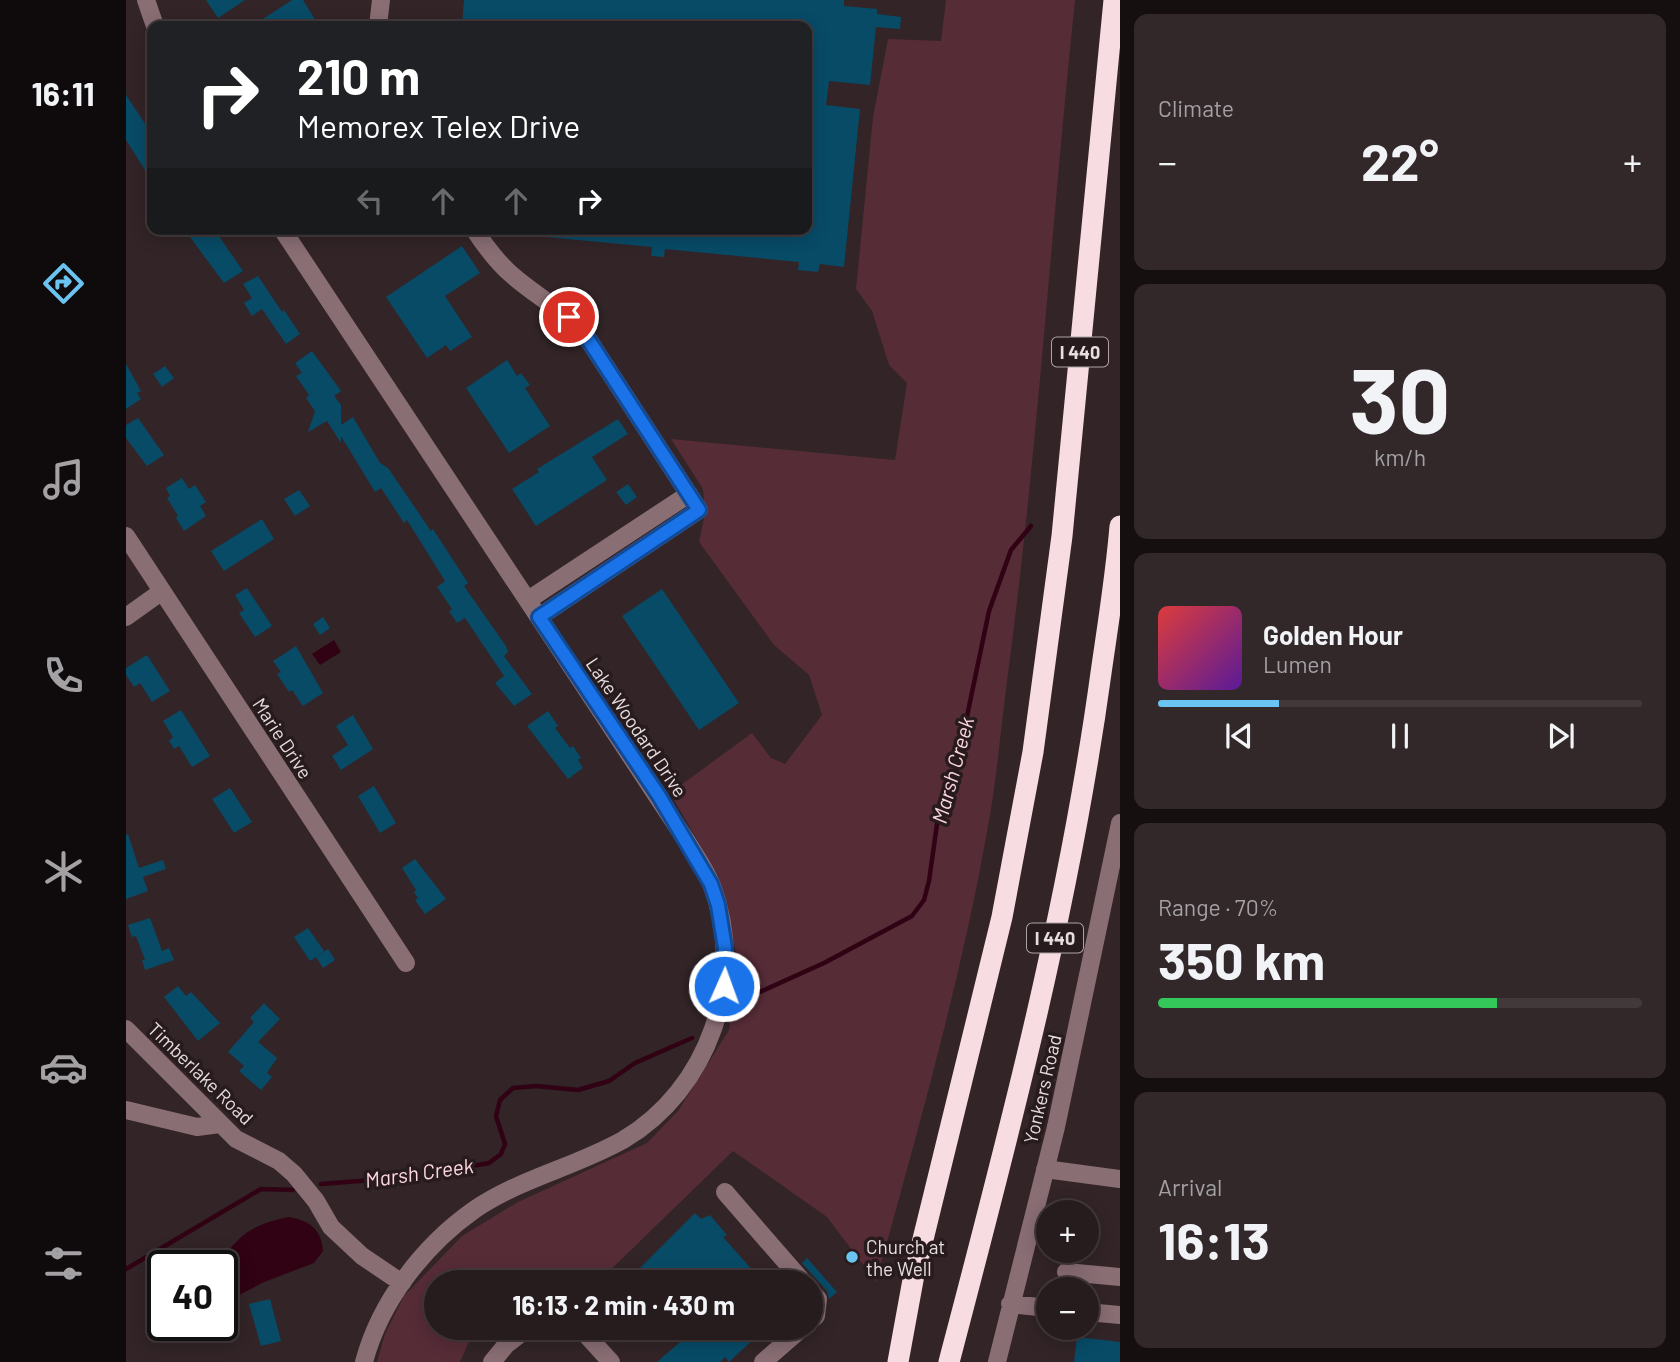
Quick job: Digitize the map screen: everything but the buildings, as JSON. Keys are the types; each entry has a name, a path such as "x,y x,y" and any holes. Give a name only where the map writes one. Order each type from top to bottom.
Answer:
{"highway":[{"name":"I 440","path":"898,1362 913,1280 996,942 1033,752 1062,536 1114,0"},
{"name":"I 440","path":"952,1356 1021,1082 1065,890 1091,744 1120,526"},
{"path":"884,1362 913,1280"}],"street":[{"path":"146,0 153,21"},
{"path":"379,21 381,0"},
{"name":"Lake Woodard Drive","path":"286,235 659,796 711,884 718,905 725,948 721,1005 699,1063 688,1080 659,1112 619,1142 494,1198 474,1210 435,1245 402,1283 379,1319 361,1361"},
{"path":"478,235 489,252 511,274 569,317 584,333 699,510 539,617"},
{"path":"528,600 689,494"},
{"name":"Marie Drive","path":"126,536 406,963"},
{"path":"126,617 161,592"},
{"name":"Yonkers Road","path":"997,1362 1045,1169 1120,823"},
{"name":"Timberlake Road","path":"126,1029 236,1139 279,1161 294,1174 316,1201 331,1227 362,1256 402,1283"},
{"path":"126,1111 197,1127 220,1124"},
{"path":"1045,1169 1120,1179"},
{"path":"725,1192 793,1270"},
{"path":"1066,1272 1120,1277"},
{"path":"1010,1304 1036,1307"},
{"path":"1099,1313 1120,1315"},
{"path":"492,1362 512,1340"},
{"path":"591,1340 611,1362"},
{"path":"763,1362 788,1340"}],"shaded area":[{"path":"946,0 1075,0 1035,431 993,797 951,1002 876,1282 827,1217 733,1151 610,1270 429,1270 462,1236 518,1202 647,1143 678,1111 729,1030 739,966 718,876 670,793 752,733 771,758 785,764 822,715 809,675 774,645 699,542 705,513 703,489 671,439 895,460 907,383 889,365 872,311 856,289 873,117 888,39 941,41"},
{"path":"334,640 341,652 320,665 312,654"},
{"path":"289,1217 303,1221 317,1232 323,1251 314,1263 264,1282 238,1296 238,1250 229,1250 248,1232 266,1223"},
{"path":"424,1275 424,1340 471,1340 460,1362 377,1362 385,1334 404,1296"}],"waterway":[{"name":"Marsh Creek","path":"742,1000 824,963 912,916 924,900 940,803 956,769 989,611 1011,550 1031,526"},
{"name":"Marsh Creek","path":"321,1184 410,1177 489,1163 501,1154 505,1144 496,1116 500,1100 513,1088 536,1086 578,1090 609,1081 635,1063 692,1038"},
{"name":"Marsh Creek","path":"126,1269 261,1189 293,1190"}],"place":[{"name":"Church at the Well","path":"852,1257"}],"route":[{"path":"569,317 584,333 699,510 539,617 659,796 702,866 718,905 723,929 724,986"}]}
